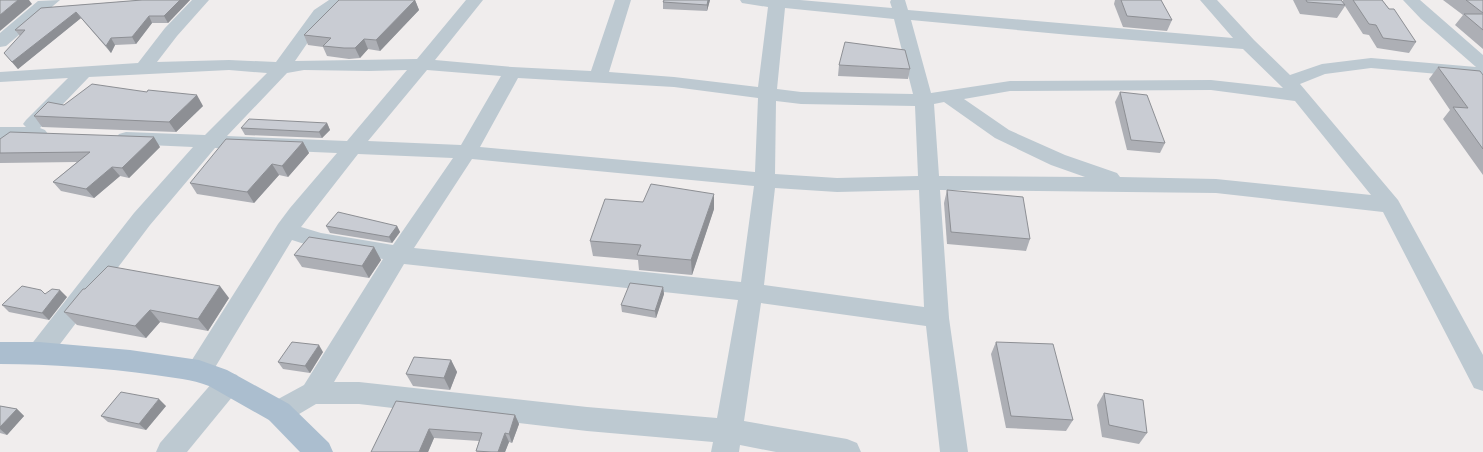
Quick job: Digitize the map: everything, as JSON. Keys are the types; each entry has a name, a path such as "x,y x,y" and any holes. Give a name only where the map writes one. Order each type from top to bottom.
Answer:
{"main road":[{"path":"0,353 39,353 130,361 199,371 228,383 279,412 319,452"}],"street":[{"path":"0,42 44,4 52,0"},
{"path":"143,68 171,32 201,0"},
{"path":"39,353 142,219 209,142 237,115 281,68 320,13 340,0"},
{"path":"199,371 298,213 420,64 475,0"},
{"path":"598,77 623,0"},
{"path":"748,0 777,3 899,8 1070,30 1248,44"},
{"path":"1208,0 1248,44 1295,89 1390,205 1483,380"},
{"path":"1411,0 1427,16 1483,64"},
{"path":"727,442 751,292 765,180 767,93 777,3"},
{"path":"899,8 924,100 937,318 954,452"},
{"path":"0,77 83,73 143,68 229,65 281,68 304,65 370,66 420,64 512,72 674,82 801,98 924,100 1010,86 1211,85 1295,89 1322,69 1371,63 1483,73"},
{"path":"279,412 313,393 398,255 467,152 512,72"},
{"path":"23,133 83,73"},
{"path":"947,96 1002,134 1058,160 1126,184"},
{"path":"0,133 54,135"},
{"path":"108,137 467,152 765,180 837,184 1126,184 1216,186 1390,205"},
{"path":"286,230 320,241 390,252 398,255 751,292 937,318"},
{"path":"170,452 228,383"},
{"path":"313,393 359,393 587,419 727,442 847,452"}],"building":[{"path":"0,0 18,0 0,15"},
{"path":"142,0 180,0 164,16 149,16 132,37 111,38 106,46 76,12 12,62 4,53 25,30 15,30 41,8"},
{"path":"339,0 415,0 376,40 364,39 355,48 323,46 331,38 304,35"},
{"path":"664,0 708,0 707,5 663,2"},
{"path":"1121,0 1161,0 1172,20 1127,16"},
{"path":"1306,0 1341,0 1345,5 1307,2"},
{"path":"1353,0 1382,0 1389,9 1394,9 1416,42 1383,38 1376,25 1369,24"},
{"path":"1466,0 1483,0 1483,13"},
{"path":"1464,14 1483,14 1483,30"},
{"path":"845,42 905,50 910,69 839,65"},
{"path":"1438,67 1480,71 1483,75 1483,149 1453,107 1468,108"},
{"path":"92,84 147,92 148,90 197,95 169,122 34,116 48,102 64,105"},
{"path":"1120,92 1147,95 1165,143 1131,140"},
{"path":"249,119 327,123 319,132 241,128"},
{"path":"10,132 154,137 122,168 112,167 86,189 53,182 90,152 0,153 0,139"},
{"path":"226,139 303,142 282,166 272,164 247,192 190,183"},
{"path":"651,184 714,194 691,260 637,255 641,245 590,241 605,199 643,202"},
{"path":"947,190 1023,197 1030,239 951,232"},
{"path":"338,212 397,226 389,237 326,226"},
{"path":"309,237 374,247 362,266 294,255"},
{"path":"108,266 220,286 198,319 150,310 135,326 64,312 83,289 85,289"},
{"path":"630,283 663,287 655,311 621,305"},
{"path":"22,286 41,290 45,294 52,289 60,290 42,313 2,305"},
{"path":"292,342 319,345 305,366 278,362"},
{"path":"996,342 1053,344 1073,420 1011,416"},
{"path":"414,357 451,360 444,378 406,374"},
{"path":"121,392 159,399 139,424 101,416"},
{"path":"1104,393 1143,400 1147,433 1109,425"},
{"path":"396,401 515,415 509,434 505,433 498,452 476,451 482,433 429,429 419,452 371,452"},
{"path":"0,406 17,409 0,427"}]}
